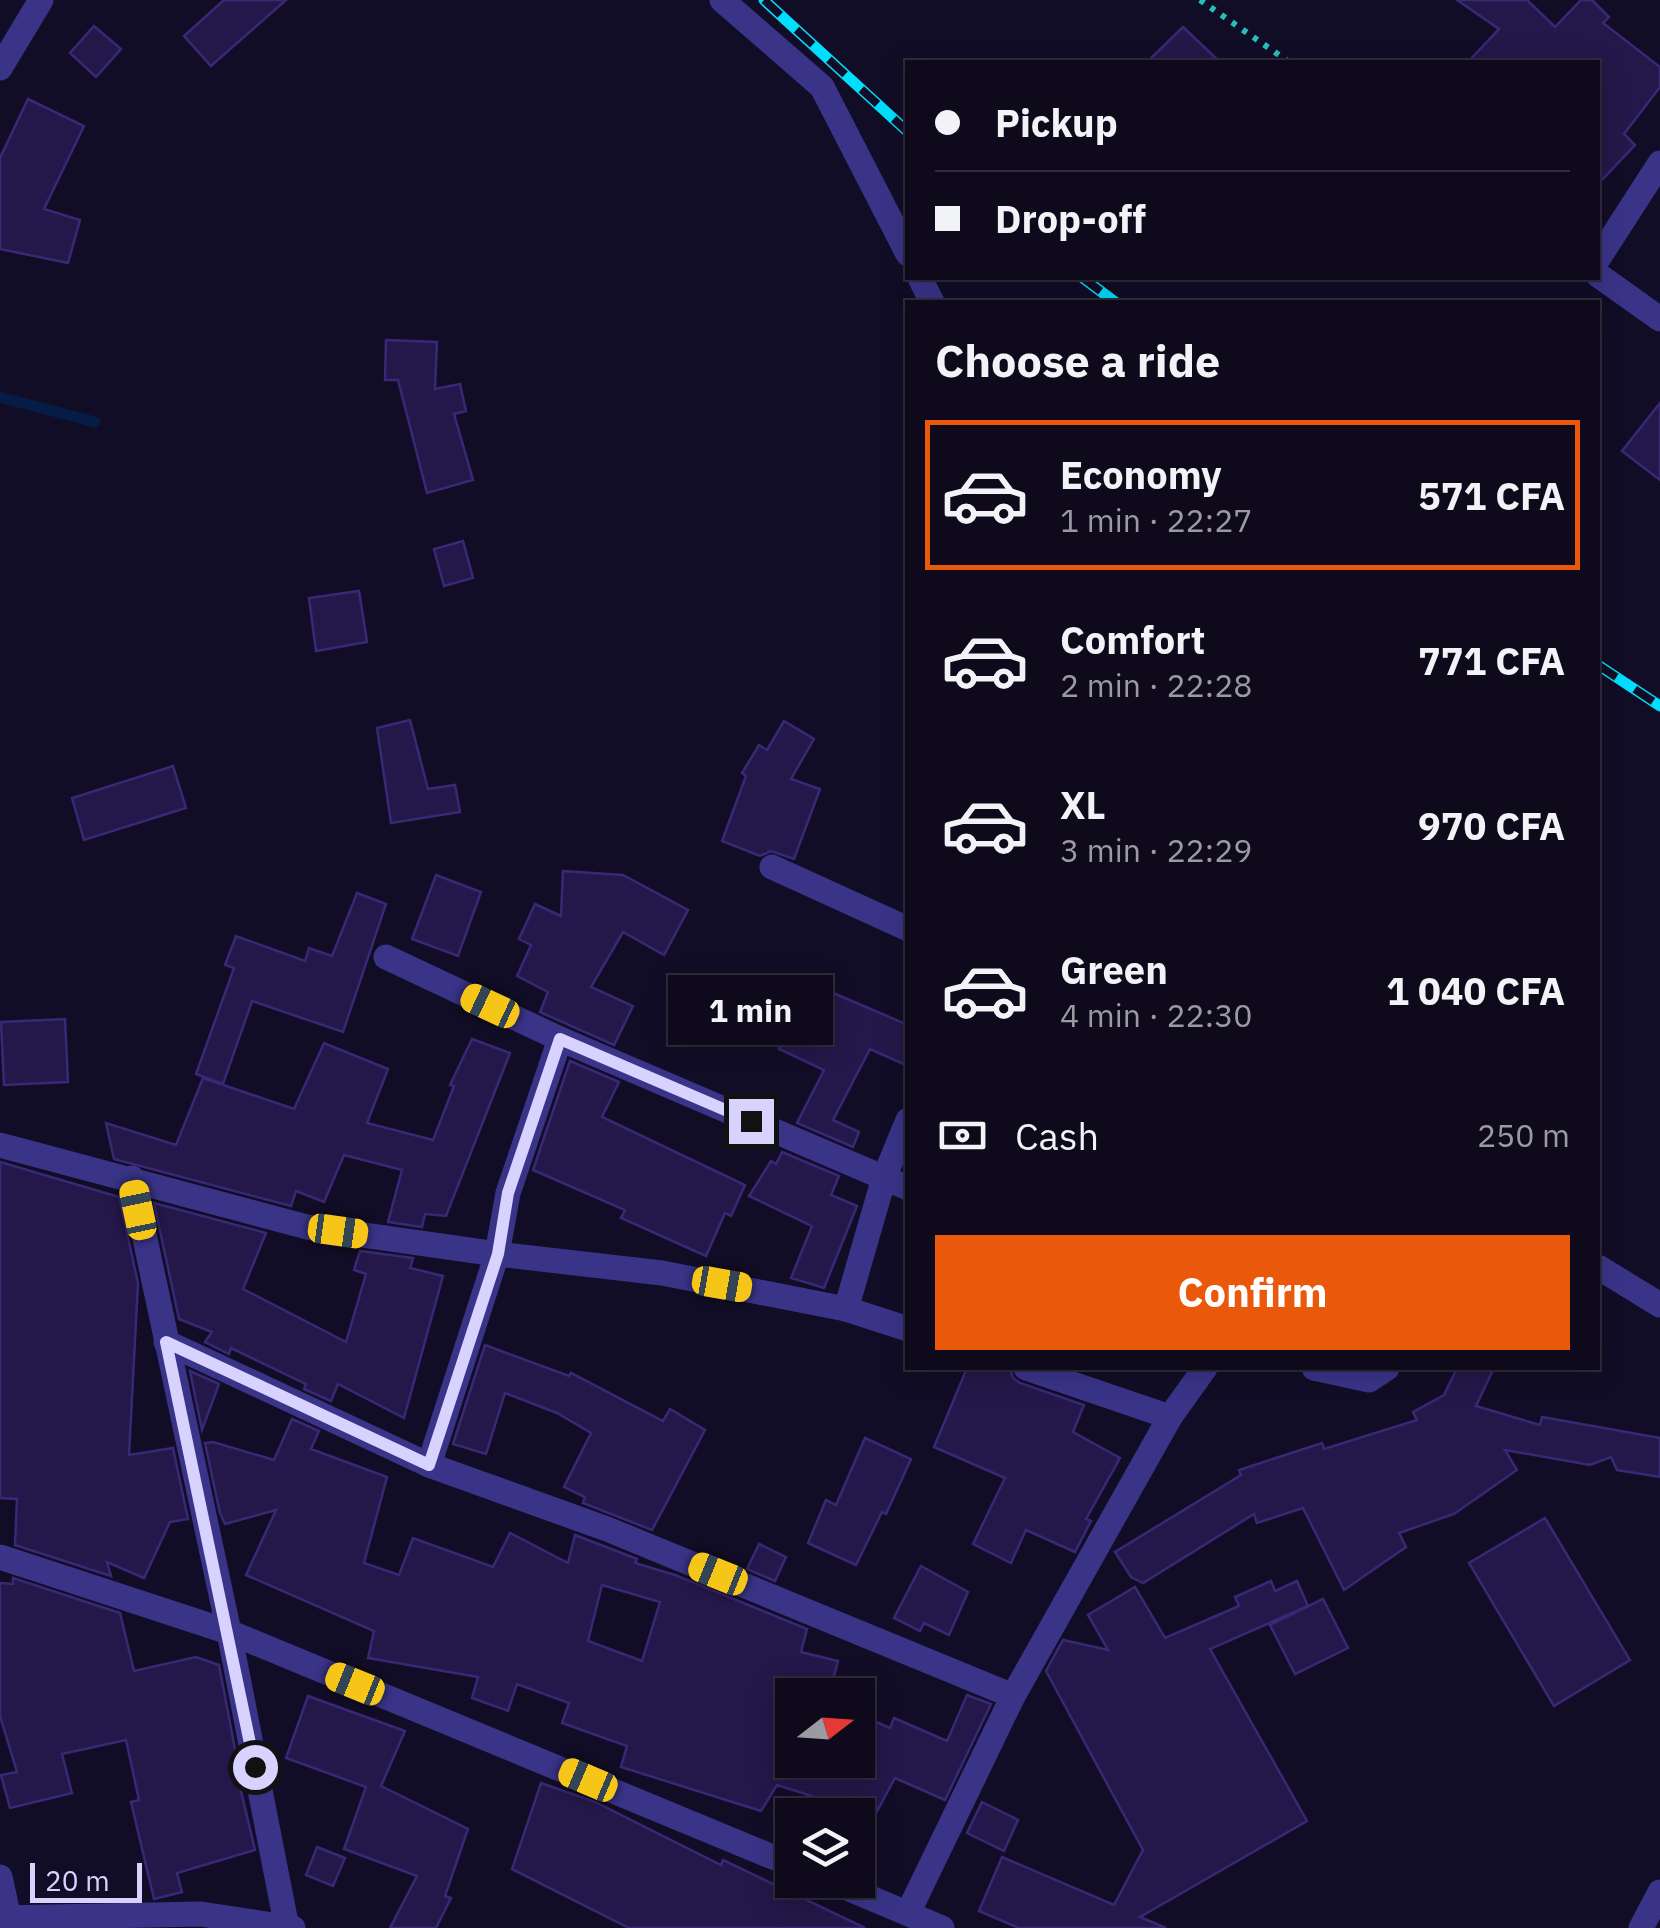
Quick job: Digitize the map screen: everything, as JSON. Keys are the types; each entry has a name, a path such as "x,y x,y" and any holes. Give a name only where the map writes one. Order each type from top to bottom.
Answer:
{"street":[{"path":"0,68 41,0"},
{"path":"722,0 822,87 905,248"},
{"path":"1600,256 1660,163"},
{"path":"1600,277 1660,318"},
{"path":"772,867 905,928"},
{"path":"386,957 560,1039 896,1183"},
{"path":"429,1465 498,1254 508,1193 560,1039"},
{"path":"846,1309 896,1183 905,1136"},
{"path":"0,1145 307,1227 662,1274 846,1309 905,1328"},
{"path":"0,1877 6,1921 202,1914 289,1927 132,1178"},
{"path":"1600,1268 1660,1305"},
{"path":"166,1342 429,1465 607,1528 1013,1696"},
{"path":"1032,1370 1170,1417"},
{"path":"908,1913 1013,1696 1170,1417 1204,1370"},
{"path":"1323,1370 1369,1380 1384,1370"},
{"path":"0,1557 229,1632 775,1858"},
{"path":"1641,1928 1660,1892"},
{"path":"872,1898 942,1928"}],"path":[{"path":"1200,0 1285,60"}],"building":[{"path":"224,0 286,0 211,66 184,36"},
{"path":"1457,0 1527,0 1555,27 1581,0 1592,0 1609,17 1603,23 1660,67 1660,87 1624,134 1635,145 1600,182 1600,60 1470,60 1499,29"},
{"path":"94,26 121,49 96,77 70,53"},
{"path":"1183,27 1218,60 1149,60"},
{"path":"28,99 84,126 44,209 80,220 68,263 0,249 0,158"},
{"path":"386,340 437,342 435,389 460,384 466,411 454,414 473,480 427,493 398,380 385,380"},
{"path":"1660,403 1660,480 1622,451"},
{"path":"463,541 473,578 444,586 434,549"},
{"path":"359,591 367,642 316,651 309,598"},
{"path":"410,720 428,789 455,785 460,812 391,823 377,728"},
{"path":"784,721 814,739 791,779 820,789 794,859 771,851 760,856 722,841 746,776 742,773 759,745 767,750"},
{"path":"173,766 186,808 84,840 72,798"},
{"path":"563,871 623,875 688,910 664,955 623,932 591,987 633,1006 614,1045 540,1012 548,992 517,976 531,945 519,939 535,904 561,916"},
{"path":"436,875 481,892 458,956 412,939"},
{"path":"357,893 386,904 343,1032 252,1001 223,1084 196,1074 234,968 225,965 236,936 305,961 309,948 332,956"},
{"path":"831,992 905,1024 905,1065 870,1049 833,1120 859,1132 853,1147 797,1123 824,1070 779,1049 804,995 823,1007"},
{"path":"65,1019 68,1082 4,1085 1,1022"},
{"path":"472,1039 510,1053 446,1216 425,1214 422,1227 388,1222 402,1170 344,1155 324,1202 296,1191 291,1206 114,1159 106,1123 176,1145 203,1078 294,1109 324,1043 388,1069 367,1123 433,1140 454,1086 450,1085"},
{"path":"570,1061 619,1082 602,1117 745,1185 731,1216 725,1213 706,1256 621,1218 625,1210 533,1170"},
{"path":"782,1152 839,1176 831,1195 857,1206 824,1288 791,1278 812,1226 749,1196 771,1161 776,1164"},
{"path":"0,1162 119,1197 138,1283 129,1455 173,1448 188,1519 170,1522 144,1578 107,1562 111,1576 15,1545 17,1499 0,1498"},
{"path":"154,1203 266,1233 243,1289 346,1342 366,1274 354,1270 360,1251 413,1258 410,1268 443,1276 404,1418 338,1384 331,1401 304,1389 306,1384 231,1348 229,1354 205,1342 212,1332 179,1319"},
{"path":"485,1345 569,1376 571,1373 663,1421 670,1409 705,1430 652,1530 583,1503 585,1497 564,1487 591,1433 557,1413 505,1393 486,1454 453,1444"},
{"path":"966,1370 1011,1370 1020,1383 1084,1405 1073,1432 1120,1458 1086,1519 1091,1521 1075,1552 1026,1530 1011,1563 973,1544 1005,1478 934,1447"},
{"path":"1456,1370 1493,1370 1476,1406 1540,1425 1542,1417 1660,1438 1660,1477 1617,1470 1611,1457 1590,1465 1505,1450 1517,1470 1454,1514 1399,1533 1406,1547 1344,1590 1303,1508 1257,1523 1254,1514 1143,1583 1131,1577 1115,1552 1241,1475 1239,1470 1322,1443 1324,1449 1417,1420 1413,1412 1444,1395"},
{"path":"190,1371 219,1384 202,1430"},
{"path":"292,1419 319,1431 311,1449 387,1477 364,1563 399,1575 413,1538 493,1567 510,1533 568,1563 575,1535 637,1559 635,1563 675,1575 807,1629 801,1652 838,1661 834,1678 775,1678 775,1778 875,1778 875,1721 890,1728 894,1718 947,1741 967,1695 991,1704 945,1800 895,1778 875,1815 875,1798 818,1798 777,1785 761,1811 621,1767 627,1746 562,1723 569,1703 517,1684 508,1711 472,1698 478,1677 368,1658 374,1631 246,1575 276,1510 225,1524 205,1443 274,1460","holes":["602,1585 660,1602 642,1661 588,1641"]},
{"path":"865,1438 911,1459 886,1514 882,1512 856,1565 808,1543 826,1500 836,1505"},
{"path":"1545,1518 1630,1660 1554,1706 1469,1563"},
{"path":"759,1544 786,1557 775,1581 747,1569"},
{"path":"921,1566 968,1592 949,1635 924,1623 920,1631 894,1618"},
{"path":"13,1578 120,1613 134,1671 196,1657 219,1665 238,1765 235,1766 255,1850 177,1873 182,1892 154,1899 131,1802 139,1800 126,1740 62,1754 72,1793 10,1808 1,1775 17,1772 0,1716 0,1583 13,1584"},
{"path":"1271,1581 1275,1591 1297,1581 1308,1606 1210,1649 1307,1821 1140,1917 1166,1928 1019,1928 979,1911 1002,1857 1114,1905 1143,1850 1046,1671 1063,1640 1108,1650 1088,1615 1135,1587 1165,1638 1239,1606 1235,1597"},
{"path":"1323,1599 1348,1648 1295,1674 1270,1625"},
{"path":"308,1696 405,1731 381,1786 468,1829 445,1896 451,1898 436,1928 390,1928 417,1876 344,1849 366,1787 286,1758"},
{"path":"541,1783 595,1802 721,1865 723,1860 775,1885 775,1898 802,1898 865,1928 629,1928 512,1869"},
{"path":"982,1802 1018,1820 1004,1851 967,1833"},
{"path":"317,1847 345,1858 333,1886 306,1875"}],"waterway":[{"path":"0,397 95,422"}],"railway":[{"path":"764,0 905,129"},
{"path":"1086,280 1112,300"},
{"path":"1600,666 1660,706"}],"route":[{"path":"255,1767 166,1342 429,1465 498,1254 508,1193 560,1039 751,1121"}]}
